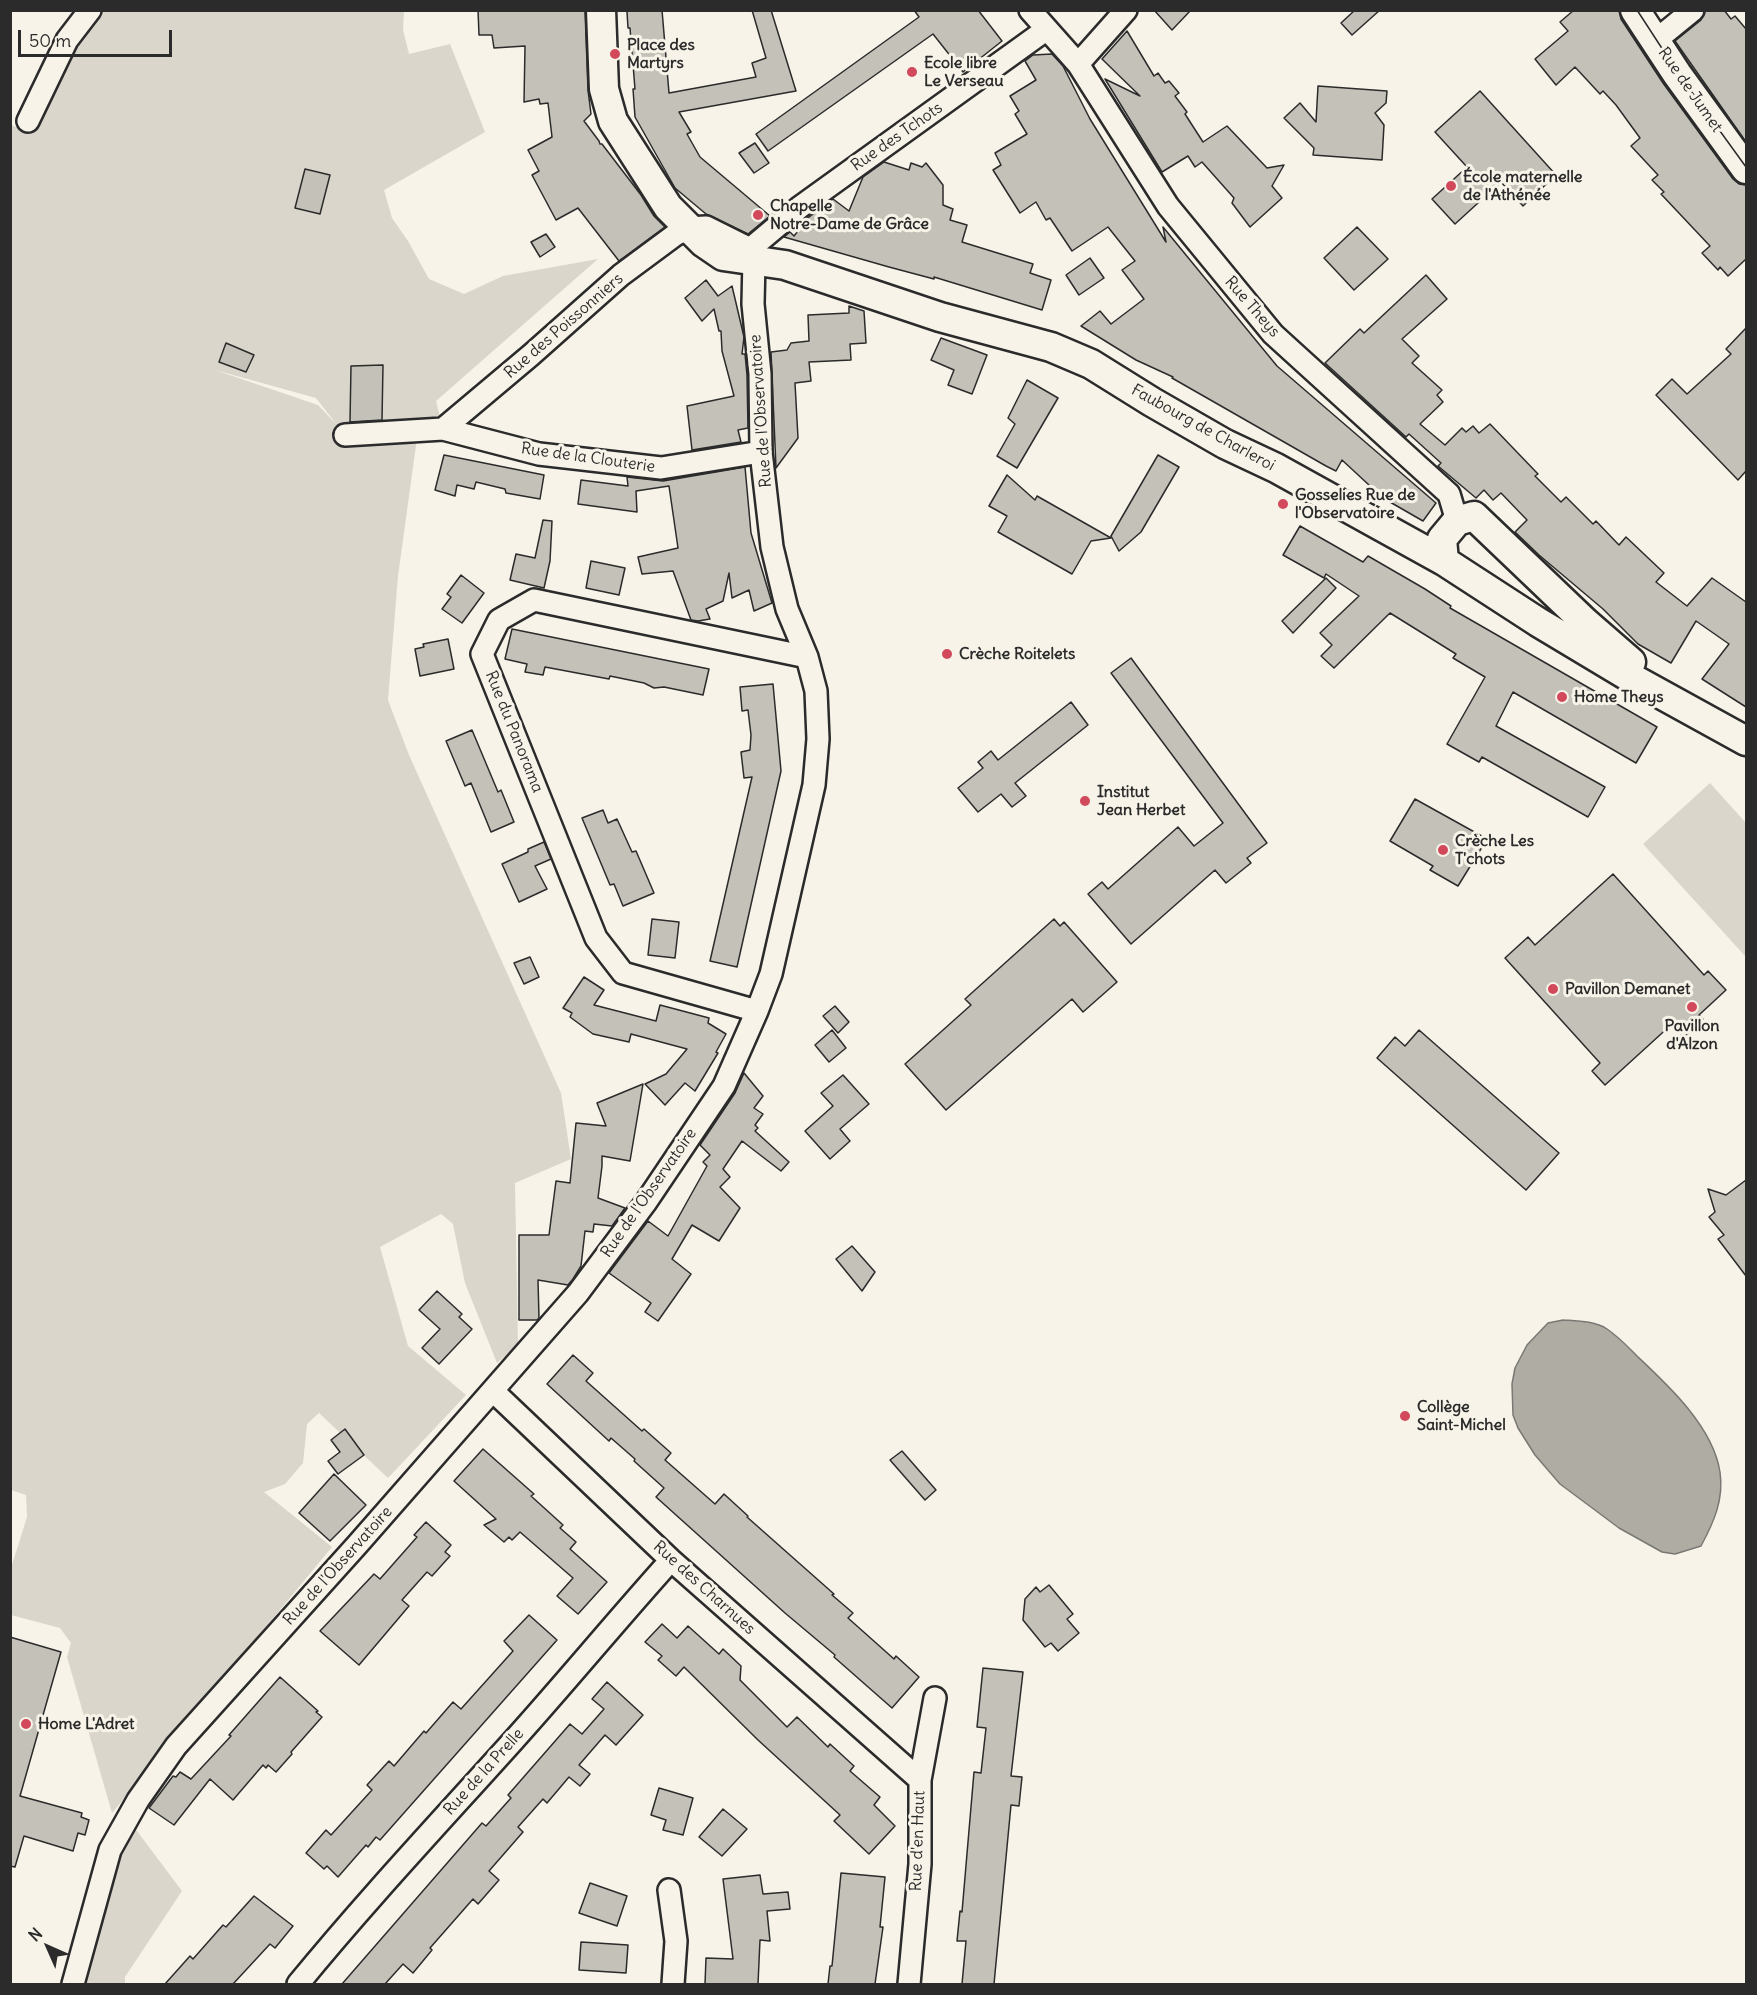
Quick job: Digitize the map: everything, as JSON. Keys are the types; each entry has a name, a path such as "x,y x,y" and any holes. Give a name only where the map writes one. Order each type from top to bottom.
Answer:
{"main road":[{"name":"Faubourg de Charleroi","path":"601,10 604,89 614,121 668,207 704,243 723,256 752,254 940,317 1051,347 1091,364 1225,444 1441,542 1493,592 1538,622 1628,676 1746,741"},
{"name":"Rue de Jumet","path":"1635,10 1699,105 1746,169"},
{"path":"1441,542 1474,516 1619,653 1634,664 1746,728"},
{"path":"1493,592 1510,588 1519,575 1521,560"}],"street":[{"path":"28,121 67,40 90,10"},
{"name":"Rue Theys","path":"1029,10 1078,64 1168,206 1273,334 1449,494 1441,542"},
{"path":"1078,64 1126,10"},
{"path":"1655,41 1694,10"},
{"name":"Rue des Tchots","path":"752,254 800,207 1047,29"},
{"name":"Rue des Poissonniers","path":"443,429 621,275 688,228"},
{"name":"Rue de l'Observatoire","path":"73,1984 110,1850 138,1800 176,1746 357,1545 578,1293 646,1202 724,1086 757,1011 771,974 814,785 818,739 816,691 807,657 787,609 772,547 761,452 760,374 753,304 752,254"},
{"name":"Rue de la Clouterie","path":"345,435 443,429 539,454 661,468 761,452"},
{"name":"Rue du Panorama","path":"757,1011 622,973 597,938 482,654 499,620 534,600 807,657"},
{"name":"Rue des Charnues","path":"493,1391 671,1560 920,1780"},
{"name":"Rue de la Prelle","path":"298,1984 671,1560"},
{"name":"Rue d'en Haut","path":"909,1984 920,1864 920,1780 935,1698"},
{"path":"669,1890 676,1941 673,1984"}],"shaded area":[{"path":"91,11 404,11 403,30 409,54 450,44 485,132 384,190 392,218 429,279 464,294 503,276 598,259 436,401 443,429 418,431 398,576 388,700 409,755 561,1093 571,1159 515,1183 518,1345 497,1363 465,1283 453,1224 441,1214 380,1247 408,1346 466,1395 388,1478 319,1413 307,1424 303,1463 285,1484 264,1492 332,1547 112,1813 67,1657 71,1643 60,1628 11,1615 11,1568 27,1517 26,1495 11,1490 11,125 19,128 32,114","holes":["215,370 316,398 337,425 318,405"]},
{"path":"1710,783 1746,823 1746,957 1643,844"},
{"path":"1563,1320 1591,1323 1611,1332 1676,1394 1709,1439 1720,1472 1721,1492 1717,1510 1701,1546 1675,1554 1662,1552 1619,1528 1560,1484 1535,1455 1518,1428 1513,1415 1512,1384 1515,1368 1527,1345 1548,1323"},
{"path":"128,1819 182,1891 125,1977 125,1984 77,1984"}],"building":[{"path":"478,10 585,10 591,114 584,121 641,195 654,216 665,227 619,261 578,208 556,220 532,175 539,171 528,150 552,137 548,103 540,104 539,99 524,102 525,46 494,48 492,35 479,35"},
{"path":"629,10 662,10 669,93 756,77 752,63 766,58 752,10 771,10 796,91 679,112 691,132 687,134 700,157 770,216 748,234 706,214 675,188 635,117 633,89 635,89 627,12"},
{"path":"914,10 978,10 1002,41 963,72 933,34 768,151 756,134 919,17"},
{"path":"1154,10 1191,10 1172,30"},
{"path":"1355,10 1380,10 1352,35 1341,23"},
{"path":"1574,10 1619,10 1621,19 1663,83 1733,179 1739,184 1746,185 1746,259 1728,276 1720,267 1718,270 1702,253 1710,246 1661,194 1664,192 1652,180 1658,175 1631,146 1640,138 1616,105 1603,91 1600,94 1575,67 1556,85 1535,59 1568,31 1560,22"},
{"path":"1705,10 1724,10 1731,19 1735,16 1746,29 1746,142 1675,41 1701,20"},
{"path":"1127,31 1154,76 1158,73 1165,83 1169,81 1179,93 1175,96 1187,112 1185,114 1203,142 1227,126 1267,168 1284,165 1272,186 1282,198 1250,227 1232,203 1234,198 1202,162 1195,167 1188,156 1162,172 1105,79 1140,96 1102,59"},
{"path":"1052,54 1063,66 1090,119 1166,242 1163,227 1277,366 1436,503 1423,521 1383,498 1342,460 1336,471 1326,466 1173,377 1136,360 1081,326 1100,311 1111,324 1144,299 1122,270 1135,261 1108,227 1072,251 1050,218 1046,220 1036,202 1020,213 993,170 1001,165 995,153 1027,134 1015,114 1019,111 1010,96 1036,80 1025,61 1033,55"},
{"path":"1318,86 1387,91 1386,103 1375,113 1384,125 1382,160 1313,155 1314,148 1284,118 1300,103 1316,122"},
{"path":"1480,91 1556,175 1523,206 1501,182 1455,224 1432,199 1467,167 1435,132"},
{"path":"755,143 769,163 754,173 739,153"},
{"path":"884,162 909,170 911,163 922,167 926,163 943,185 943,205 953,209 950,220 967,225 962,242 1033,264 1030,273 1051,280 1042,310 934,277 934,279 784,237 790,232 794,236 798,231 796,227 833,199 849,211 863,177"},
{"path":"305,169 330,175 320,214 295,208"},
{"path":"1357,227 1388,259 1354,290 1324,258"},
{"path":"546,234 555,247 540,257 531,242"},
{"path":"1090,258 1104,278 1079,295 1066,275"},
{"path":"1426,275 1447,299 1402,339 1419,356 1412,363 1442,390 1437,395 1443,402 1420,424 1445,445 1462,428 1466,432 1473,426 1479,433 1490,424 1538,474 1535,476 1561,502 1566,497 1593,524 1596,521 1619,545 1626,537 1664,573 1656,582 1687,606 1712,578 1746,602 1746,707 1702,679 1729,644 1696,621 1671,663 1638,644 1603,609 1515,532 1527,520 1501,493 1493,500 1484,490 1476,498 1438,466 1441,463 1409,434 1406,437 1325,363 1360,329 1364,333"},
{"path":"706,280 718,296 732,286 744,337 742,354 745,354 747,375 748,428 738,430 741,442 692,450 687,406 734,396 722,351 721,331 719,331 714,309 702,321 685,298"},
{"path":"849,306 864,311 866,343 850,344 851,360 809,362 811,381 795,383 798,438 776,468 771,352 787,350 791,343 809,341 808,315 849,313"},
{"path":"1746,328 1746,471 1738,480 1656,395 1672,379 1687,394 1731,354 1726,349"},
{"path":"941,338 987,355 972,394 948,385 954,370 931,360"},
{"path":"226,343 254,355 246,372 219,362"},
{"path":"383,365 382,420 350,422 351,366"},
{"path":"1027,380 1058,398 1017,468 997,456 1015,424 1008,418"},
{"path":"444,455 544,475 540,499 506,493 505,489 476,482 474,489 457,485 455,496 435,490"},
{"path":"1158,455 1179,467 1141,532 1119,551 1111,536"},
{"path":"745,467 751,533 772,603 754,611 749,590 732,598 729,573 723,601 706,609 710,619 691,620 673,571 642,574 638,557 678,548 669,486 636,491 637,512 578,504 581,480 628,486 627,477 663,481"},
{"path":"1007,475 1035,500 1037,496 1111,538 1091,541 1072,574 998,532 1007,516 989,506"},
{"path":"543,520 552,521 550,561 544,588 510,580 516,554 535,558"},
{"path":"1300,526 1363,562 1368,556 1425,589 1451,606 1450,608 1657,727 1636,763 1513,692 1496,726 1605,787 1588,817 1482,757 1479,762 1447,744 1485,677 1453,658 1456,654 1390,613 1334,668 1321,656 1332,645 1320,633 1359,596 1326,574 1324,578 1283,555"},
{"path":"591,561 625,568 619,595 586,588"},
{"path":"461,575 484,593 462,623 442,609 451,597 447,594"},
{"path":"1326,578 1336,588 1293,633 1282,621"},
{"path":"512,629 709,669 703,695 664,687 654,688 644,683 610,676 609,679 545,667 543,675 525,672 527,664 505,659"},
{"path":"448,639 454,669 420,676 415,649 424,647 423,644"},
{"path":"1131,658 1267,843 1247,858 1251,863 1226,883 1215,870 1131,944 1088,894 1102,882 1108,889 1178,827 1194,846 1223,823 1111,673"},
{"path":"773,684 781,771 737,967 710,961 752,777 744,778 741,752 750,750 751,735 748,710 742,711 740,687"},
{"path":"1071,702 1088,725 1015,783 1026,796 1012,807 1001,794 978,812 958,788 983,768 978,762 991,751 998,760"},
{"path":"472,730 498,792 501,790 514,822 491,832 471,783 465,786 446,741"},
{"name":"Crèche Les T'chots","path":"1415,799 1487,839 1458,886 1430,870 1433,866 1390,841"},
{"path":"603,810 608,823 617,819 632,852 636,851 654,893 623,906 614,884 610,885 582,818"},
{"path":"544,842 551,859 535,866 547,889 519,902 502,864"},
{"path":"1613,874 1704,975 1708,971 1726,990 1699,1015 1703,1019 1684,1037 1672,1024 1605,1085 1592,1071 1600,1063 1505,958 1528,937 1535,945"},
{"path":"652,919 679,922 675,958 648,955"},
{"path":"1054,919 1060,926 1064,922 1117,982 1083,1012 1072,999 946,1110 905,1064 971,1005 965,999"},
{"path":"530,957 539,977 524,984 514,963"},
{"path":"584,977 604,990 594,1005 656,1021 660,1005 709,1018 708,1023 726,1034 716,1052 718,1053 695,1091 685,1083 665,1105 645,1084 666,1074 687,1049 631,1034 629,1042 593,1034 570,1017 572,1013 563,1008"},
{"path":"835,1006 849,1022 838,1033 823,1016"},
{"path":"832,1030 846,1048 829,1062 815,1045"},
{"path":"1419,1030 1559,1153 1526,1190 1377,1058 1395,1037 1405,1046"},
{"path":"744,1073 763,1096 754,1108 763,1114 755,1125 758,1128 755,1131 789,1162 781,1171 742,1141 723,1169 730,1177 720,1187 740,1208 719,1241 692,1225 672,1259 691,1274 658,1321 645,1312 651,1303 609,1273 648,1221 668,1236 707,1166 703,1162 710,1155 700,1145 735,1093"},
{"path":"843,1075 869,1104 840,1129 850,1141 830,1159 805,1131 833,1106 821,1093"},
{"path":"643,1084 630,1161 602,1156 598,1198 625,1208 612,1226 594,1224 593,1232 585,1231 581,1266 568,1285 538,1280 539,1318 519,1320 519,1235 549,1235 556,1181 570,1183 576,1123 606,1126 597,1103"},
{"path":"1746,1180 1746,1276 1718,1239 1724,1235 1709,1217 1715,1212 1708,1189 1726,1195"},
{"path":"852,1246 875,1272 862,1291 836,1259"},
{"path":"437,1291 462,1314 459,1317 472,1329 439,1364 422,1348 440,1329 419,1310"},
{"path":"573,1355 593,1373 586,1381 642,1431 644,1429 671,1453 665,1460 715,1504 724,1494 853,1613 848,1618 894,1659 896,1656 919,1677 892,1708 656,1497 664,1488 634,1461 635,1459 611,1438 609,1441 547,1384"},
{"path":"345,1429 364,1455 338,1474 328,1461 340,1452 331,1440"},
{"path":"483,1449 534,1494 531,1496 563,1525 560,1528 576,1542 570,1549 607,1582 578,1614 557,1596 573,1578 520,1532 512,1540 509,1537 504,1542 484,1525 496,1519 454,1481"},
{"path":"902,1451 936,1490 925,1500 890,1460"},
{"path":"334,1474 366,1505 330,1541 299,1513"},
{"path":"426,1522 451,1545 445,1552 450,1556 432,1576 427,1572 402,1600 409,1606 359,1665 320,1631 374,1574 380,1579 417,1537 414,1535"},
{"path":"1049,1585 1073,1614 1067,1619 1079,1633 1058,1651 1051,1643 1045,1647 1023,1620 1025,1599 1036,1587 1040,1592"},
{"path":"529,1615 557,1640 380,1840 376,1837 368,1847 366,1845 338,1877 327,1866 324,1869 306,1853 326,1830 331,1835 372,1790 367,1785 389,1761 394,1766 453,1702 461,1709 513,1651 504,1641"},
{"path":"662,1624 677,1638 688,1626 719,1654 723,1649 741,1666 740,1680 787,1727 797,1717 828,1747 830,1744 854,1766 850,1771 880,1797 874,1805 895,1826 869,1854 834,1821 840,1815 758,1740 684,1667 676,1676 658,1660 662,1656 645,1642"},
{"name":"Home L'Adret","path":"10,1637 61,1652 20,1796 82,1813 81,1817 89,1820 85,1835 78,1833 73,1851 24,1836 15,1867 10,1866"},
{"path":"983,1668 1023,1672 1011,1776 1022,1777 1019,1806 1011,1805 994,1984 962,1984 966,1941 957,1941 960,1911 962,1912 974,1772 981,1773 986,1728 977,1727"},
{"path":"280,1677 322,1717 276,1772 268,1765 266,1768 263,1765 233,1800 210,1779 174,1825 149,1808 173,1776 176,1777 180,1772 191,1779 231,1736 229,1735"},
{"path":"607,1682 643,1715 616,1745 605,1735 579,1765 590,1774 580,1786 569,1777 547,1803 543,1799 518,1827 523,1832 489,1871 499,1880 478,1904 473,1899 430,1948 432,1950 413,1973 403,1964 385,1984 342,1984 482,1823 486,1826 511,1798 508,1795 570,1724 582,1734 604,1709 592,1699"},
{"path":"659,1788 693,1798 683,1835 663,1830 666,1820 651,1815"},
{"path":"723,1809 747,1829 722,1856 699,1837"},
{"path":"841,1873 885,1877 880,1927 883,1927 875,1984 828,1984 830,1966 832,1966"},
{"path":"760,1875 763,1894 788,1892 790,1909 767,1911 770,1941 760,1940 758,1984 705,1984 706,1958 733,1959 723,1879"},
{"path":"590,1883 627,1896 617,1926 579,1913"},
{"path":"254,1896 293,1926 275,1948 270,1944 233,1984 165,1984 190,1956 193,1959 223,1925 226,1927"},
{"path":"581,1942 628,1945 626,1973 579,1970"}],"tram line":[{"path":"1637,10 1678,73 1746,167"}],"place":[{"name":"Place des Martyrs","path":"615,54"},
{"name":"Ecole libre Le Verseau","path":"912,72"},
{"name":"École maternelle de l'Athénée","path":"1451,186"},
{"name":"Chapelle Notre-Dame de Grâce","path":"758,215"},
{"name":"Gosselies Rue de l'Observatoire","path":"1283,504"},
{"name":"Crèche Roitelets","path":"947,654"},
{"name":"Home Theys","path":"1562,697"},
{"name":"Institut Jean Herbet","path":"1085,801"},
{"name":"Crèche Les T'chots","path":"1443,850"},
{"name":"Pavillon Demanet","path":"1553,989"},
{"name":"Pavillon d'Alzon","path":"1692,1007"},
{"name":"Collège Saint-Michel","path":"1405,1416"},
{"name":"Home L'Adret","path":"26,1724"}]}
